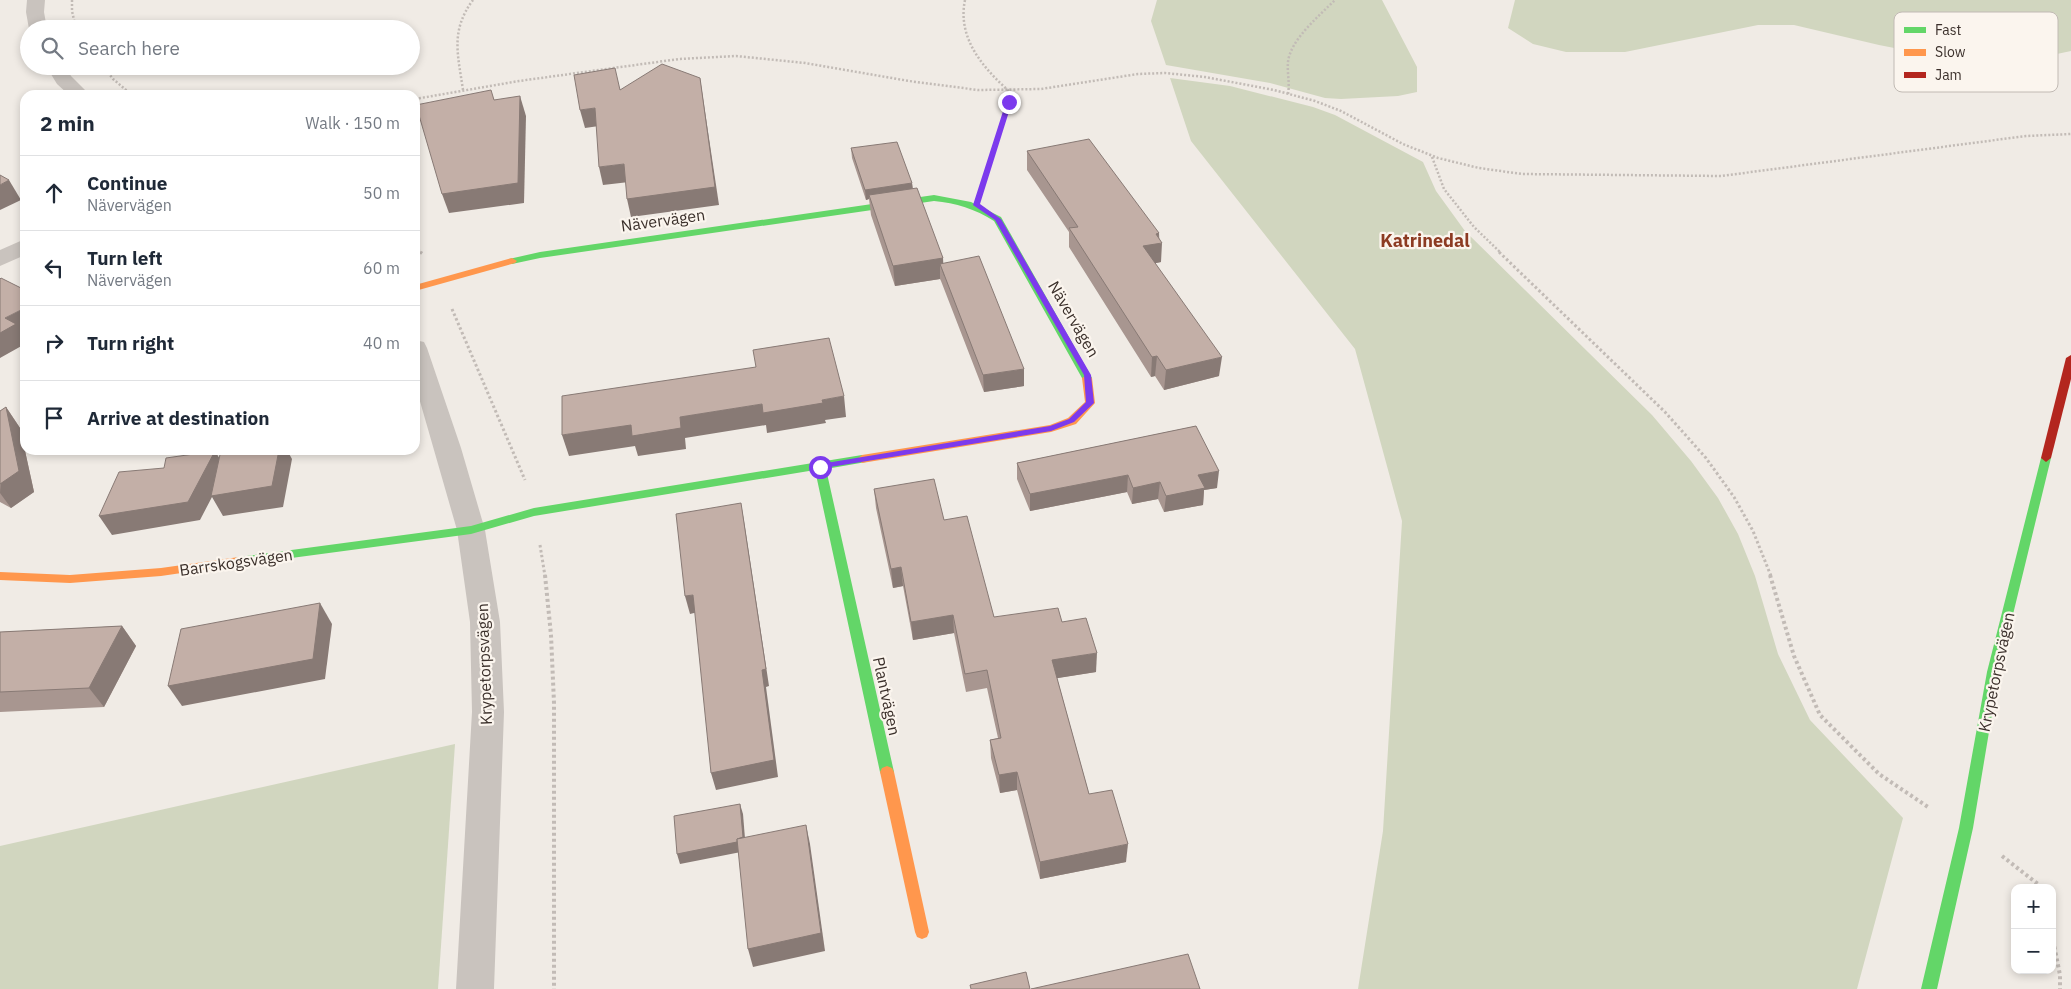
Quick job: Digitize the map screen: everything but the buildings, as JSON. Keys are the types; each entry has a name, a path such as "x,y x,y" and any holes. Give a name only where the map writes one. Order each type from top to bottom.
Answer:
{"street":[{"path":"36,0 36,20"},
{"path":"61,75 75,90"},
{"name":"Nävervägen","path":"420,287 498,264 540,255 934,198 961,200 976,205 998,219 1087,375 1090,403 1072,421 1051,428 534,512 471,530"},
{"path":"0,259 20,249"},
{"name":"Krypetorpsvägen","path":"1930,989 1966,828 1993,672 2071,358"},
{"name":"Krypetorpsvägen","path":"420,360 471,530 485,622 488,712 475,989"},
{"name":"Plantvägen","path":"820,467 922,932"},
{"name":"Barrskogsvägen","path":"0,576 70,579 160,572 471,530"}],"path":[{"path":"72,0 74,20"},
{"path":"463,90 456,34 459,20 473,0"},
{"path":"965,0 961,23 967,37 993,79 1010,92"},
{"path":"1288,94 1291,81 1287,61 1302,33 1334,0"},
{"path":"420,98 463,90 699,57 732,56 793,62 954,87 1010,92 1036,90 1121,76 1164,72 1191,74 1232,81 1288,94 1340,110 1411,148 1446,162 1468,167 1522,174 1698,178 2026,136 2071,134"},
{"path":"110,75 126,90"},
{"path":"976,205 1009,102 1010,92"},
{"path":"1432,156 1444,189 1474,227 1664,412 1706,458 1734,497 1753,531 1764,558 1794,656 1820,714 1879,774 1914,799 1966,828 2037,884"},
{"path":"420,251 441,281 522,472 534,512 546,576 552,651 556,806 554,989"},
{"path":"2056,955 2060,975 2060,989"}],"green space":[{"path":"1157,0 1382,0 1417,67 1417,92 1398,96 1325,98 1270,83 1166,65 1151,21"},
{"path":"1515,0 2071,0 2071,51 2058,54 2058,12 1894,12 1894,48 1794,25 1758,25 1625,52 1566,52 1533,44 1508,28"},
{"path":"1170,78 1230,86 1313,107 1335,115 1423,162 1436,191 1465,231 1652,415 1691,461 1718,498 1738,534 1755,576 1778,654 1810,720 1903,818 1857,989 1358,989 1383,831 1402,521 1355,349 1191,141"},
{"path":"455,744 438,989 0,989 0,846"}],"traffic: fast":[{"path":"512,261 540,255 934,198 952,200 968,204 998,219 1087,378"},
{"path":"1929,989 1966,828 1993,672 2046,458"},
{"path":"239,561 471,530 534,512 862,459"},
{"path":"820,467 887,772"}],"traffic: slow":[{"path":"420,287 512,261"},
{"path":"862,459 1051,428 1072,421 1090,403 1087,378"},
{"path":"0,576 70,579 161,572 239,561"},
{"path":"887,772 922,932"}],"traffic: jam":[{"path":"2046,458 2071,358"}],"district":[{"name":"Katrinedal","path":"1425,241"}],"route":[{"path":"820,467 1051,428 1072,421 1090,403 1087,375 998,219 976,205 1009,102"}]}
